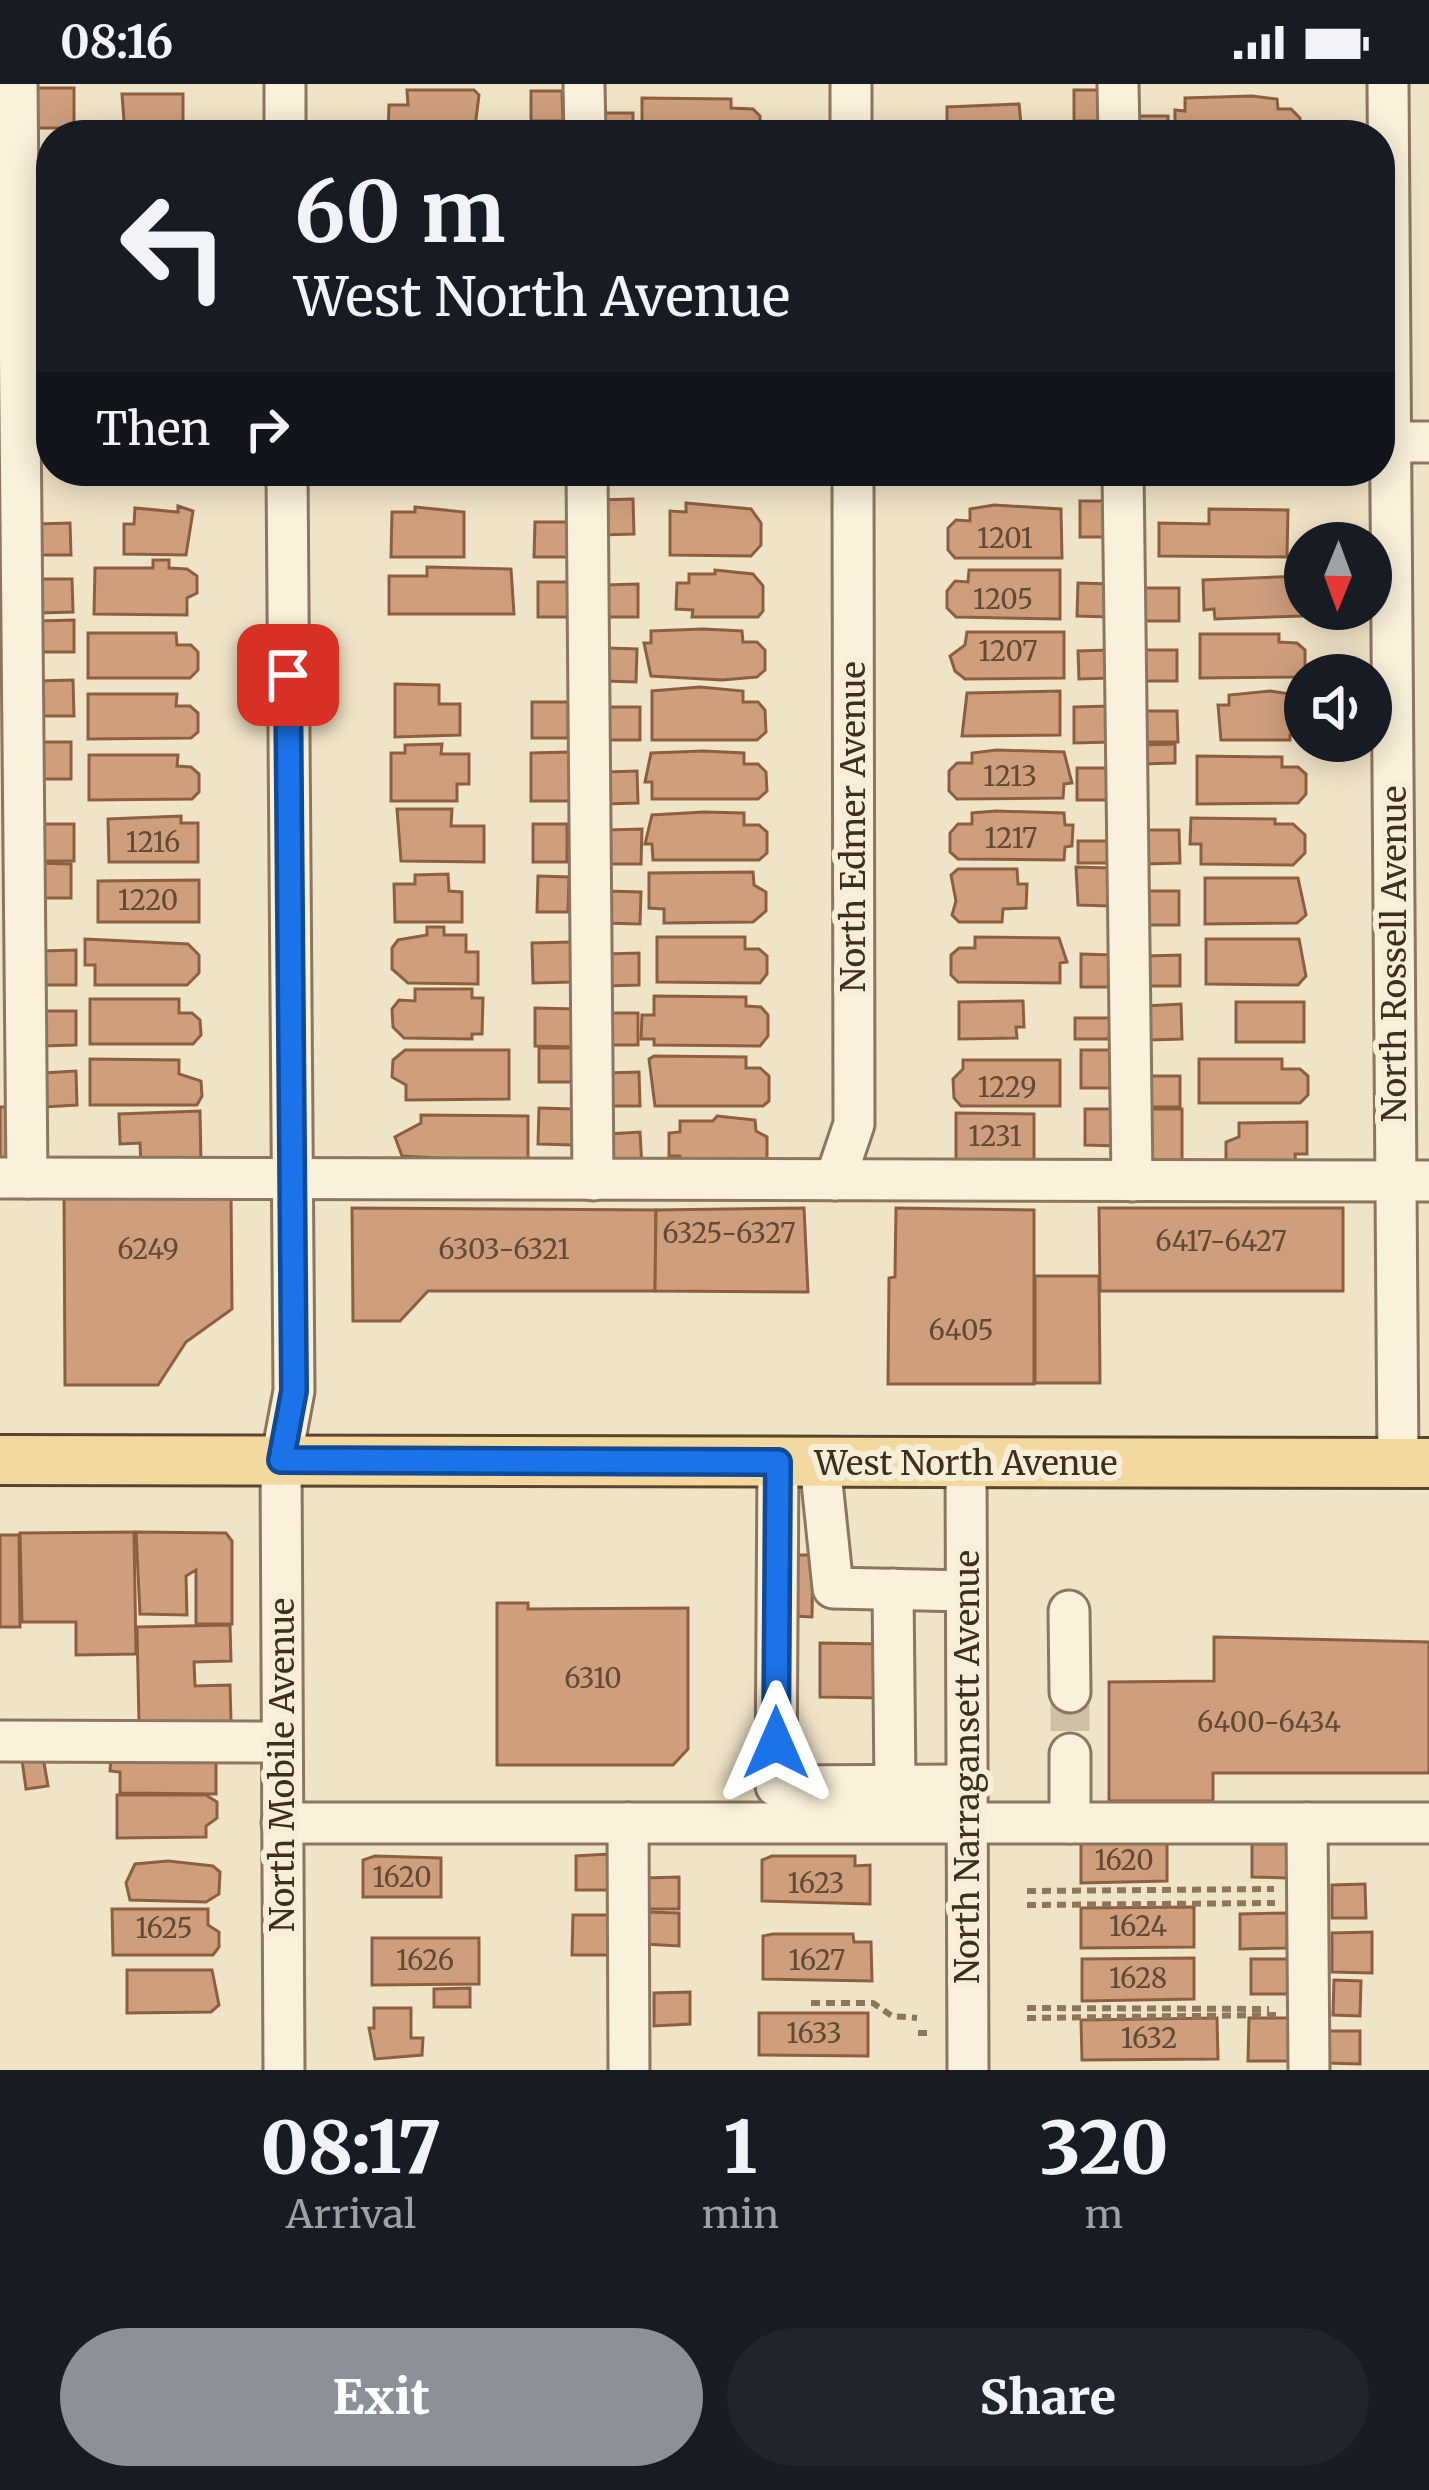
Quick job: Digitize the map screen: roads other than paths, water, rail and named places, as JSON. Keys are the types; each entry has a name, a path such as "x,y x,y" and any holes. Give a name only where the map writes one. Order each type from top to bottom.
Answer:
{"main road":[{"name":"West North Avenue","path":"0,1460 1414,1463"}],"street":[{"path":"17,84 24,441 13,1178 1412,1181"},
{"path":"285,84 285,120"},
{"path":"584,84 585,120"},
{"path":"851,84 851,120"},
{"path":"1118,84 1119,120"},
{"name":"North Rossell Avenue","path":"1388,84 1389,120"},
{"name":"North Rossell Avenue","path":"1395,293 1414,1463"},
{"name":"North Mobile Avenue","path":"284,2070 281,1460 294,1391 287,486"},
{"path":"587,486 593,1180"},
{"name":"North Edmer Avenue","path":"835,1180 854,1124 854,486"},
{"path":"1123,486 1132,1181"},
{"path":"799,1462 833,1588 966,1591"},
{"path":"799,1462 776,1786 896,1785 966,1804 1070,1822 1429,1823"},
{"name":"North Narragansett Avenue","path":"966,1463 968,2070"},
{"path":"893,1589 896,1785"},
{"path":"1069,1611 1070,1692"},
{"path":"0,1741 281,1742"},
{"path":"1070,1754 1070,1822"},
{"path":"281,1823 628,1822 966,1804"},
{"path":"628,1822 628,2070"},
{"path":"1307,1823 1309,2070"}],"tunnel":[{"path":"1070,1692 1070,1754"}]}
